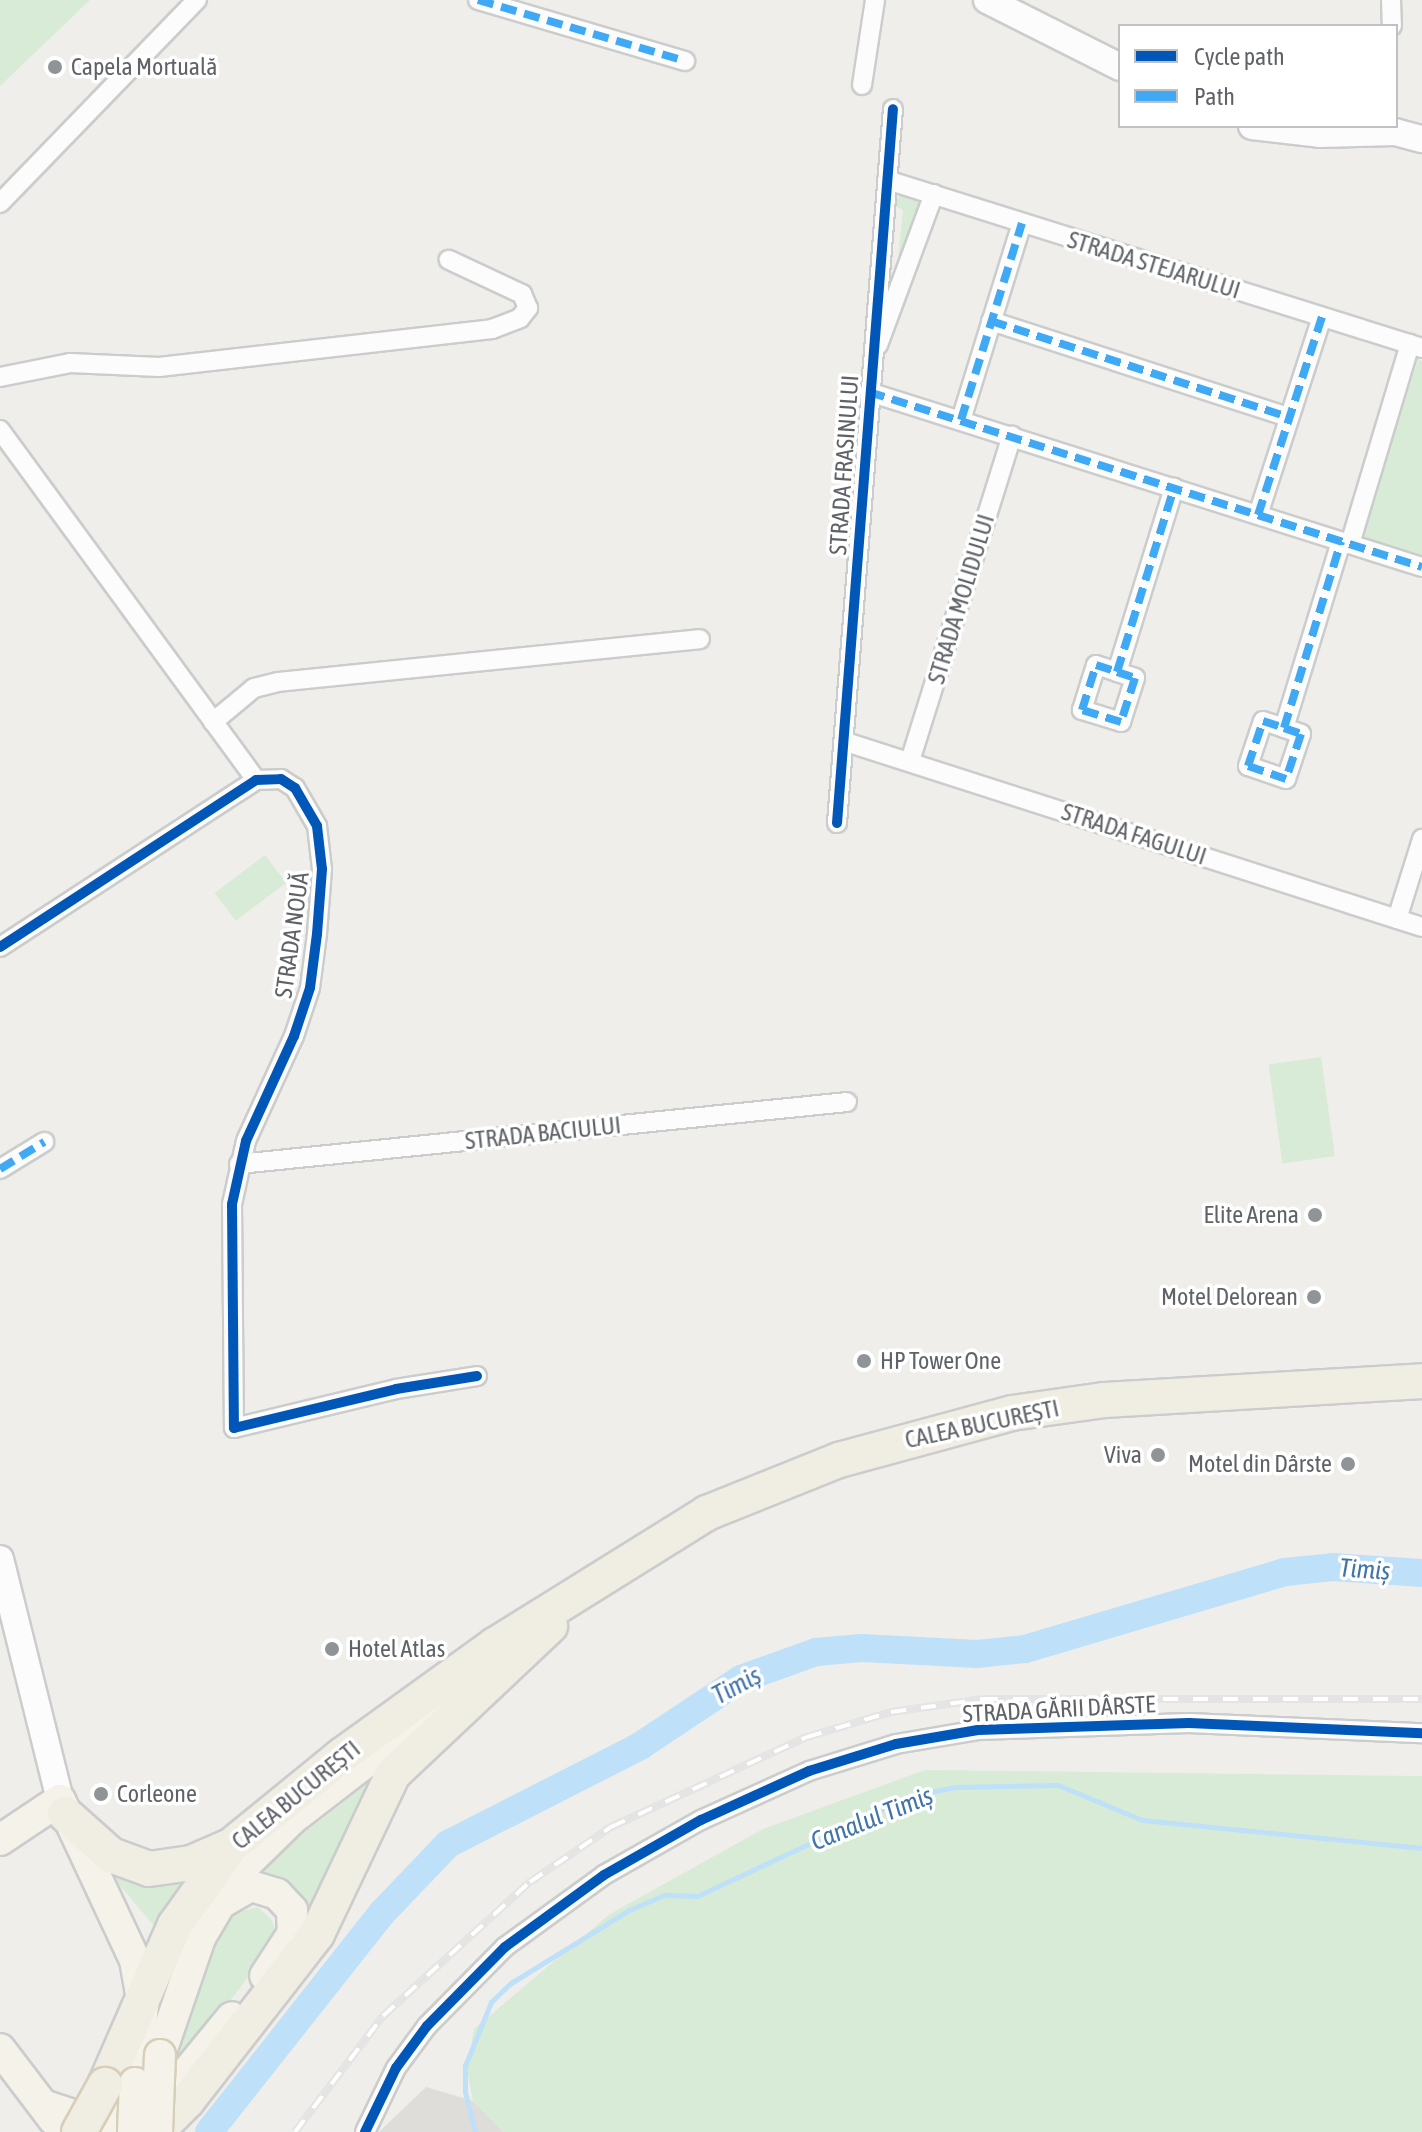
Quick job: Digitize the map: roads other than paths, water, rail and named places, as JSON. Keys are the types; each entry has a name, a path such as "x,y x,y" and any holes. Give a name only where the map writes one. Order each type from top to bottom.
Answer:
{"highway":[{"name":"CALEA BUCUREȘTI","path":"67,2125 120,2084 143,2005 175,1925 232,1845 320,1773 495,1645 578,1597 660,1540 746,1495 934,1432 1075,1404 1422,1381"},
{"path":"156,2132 187,2101 317,1934 393,1774 510,1668 578,1597"},
{"path":"62,1807 111,1855 149,1869 191,1863 232,1845"}],"main road":[{"name":"CALEA BUCUREȘTI","path":"156,2132 160,2055 182,1982 216,1907 240,1870 292,1819 578,1597"},
{"path":"0,1840 62,1807 129,1942 143,2005"},
{"path":"0,2049 67,2125 116,2118 168,2090 278,1961 293,1933 292,1910 266,1888 251,1886 216,1907"},
{"path":"120,2084 133,2132"}],"street":[{"path":"0,203 197,0"},
{"path":"478,0 685,61"},
{"path":"862,85 875,0"},
{"path":"987,0 1118,66"},
{"path":"1391,0 1392,24"},
{"name":"STRADA FRASINULUI","path":"837,823 846,742 869,392 893,109"},
{"path":"1269,128 1320,134 1395,129 1422,139"},
{"name":"STRADA STEJARULUI","path":"887,180 1416,346"},
{"name":"STRADA FRASINULUI","path":"872,359 934,194"},
{"path":"961,420 1022,223"},
{"path":"0,377 70,363 159,367 492,329 520,318 528,308 522,294 449,260"},
{"path":"1258,515 1322,317"},
{"path":"991,321 1289,417"},
{"path":"1284,728 1345,543 1416,346"},
{"path":"869,392 1422,567"},
{"path":"0,430 256,780 0,947"},
{"name":"STRADA MOLIDULUI","path":"910,761 1012,436"},
{"path":"1117,672 1174,488"},
{"path":"213,722 254,688 278,682 700,639"},
{"name":"STRADA FAGULUI","path":"846,742 1422,927"},
{"name":"STRADA NOUĂ","path":"256,780 281,779 308,803 322,869 310,988 239,1164 232,1204 234,1428 396,1389 477,1376"},
{"path":"1397,919 1422,839"},
{"name":"STRADA BACIULUI","path":"239,1164 847,1102"},
{"path":"0,1169 44,1142"},
{"path":"0,1559 62,1807"},
{"name":"STRADA GĂRII DÂRSTE","path":"365,2132 396,2068 427,2026 514,1939 604,1875 701,1820 809,1771 896,1744 978,1730 1189,1723 1422,1733"}],"waterway":[{"name":"Timiș","path":"209,2132 383,1912 448,1844 640,1746 741,1679 816,1652 862,1648 977,1654 1025,1649 1285,1572 1333,1567 1422,1573"},
{"name":"Canalul Timiș","path":"475,2132 465,2092 465,2066 491,2002 511,1983 629,1910 665,1895 697,1896 914,1795 955,1787 1058,1785 1142,1820 1422,1848"}],"railway":[{"path":"295,2132 383,2016 530,1882 611,1827 807,1737 891,1712 983,1699 1422,1699"}],"place":[{"name":"Capela Mortuală","path":"55,67"},
{"name":"Elite Arena","path":"1315,1215"},
{"name":"Motel Delorean","path":"1314,1297"},
{"name":"HP Tower One","path":"864,1361"},
{"name":"Viva","path":"1158,1455"},
{"name":"Motel din Dârste","path":"1348,1464"},
{"name":"Hotel Atlas","path":"332,1649"},
{"name":"Corleone","path":"101,1794"}]}
